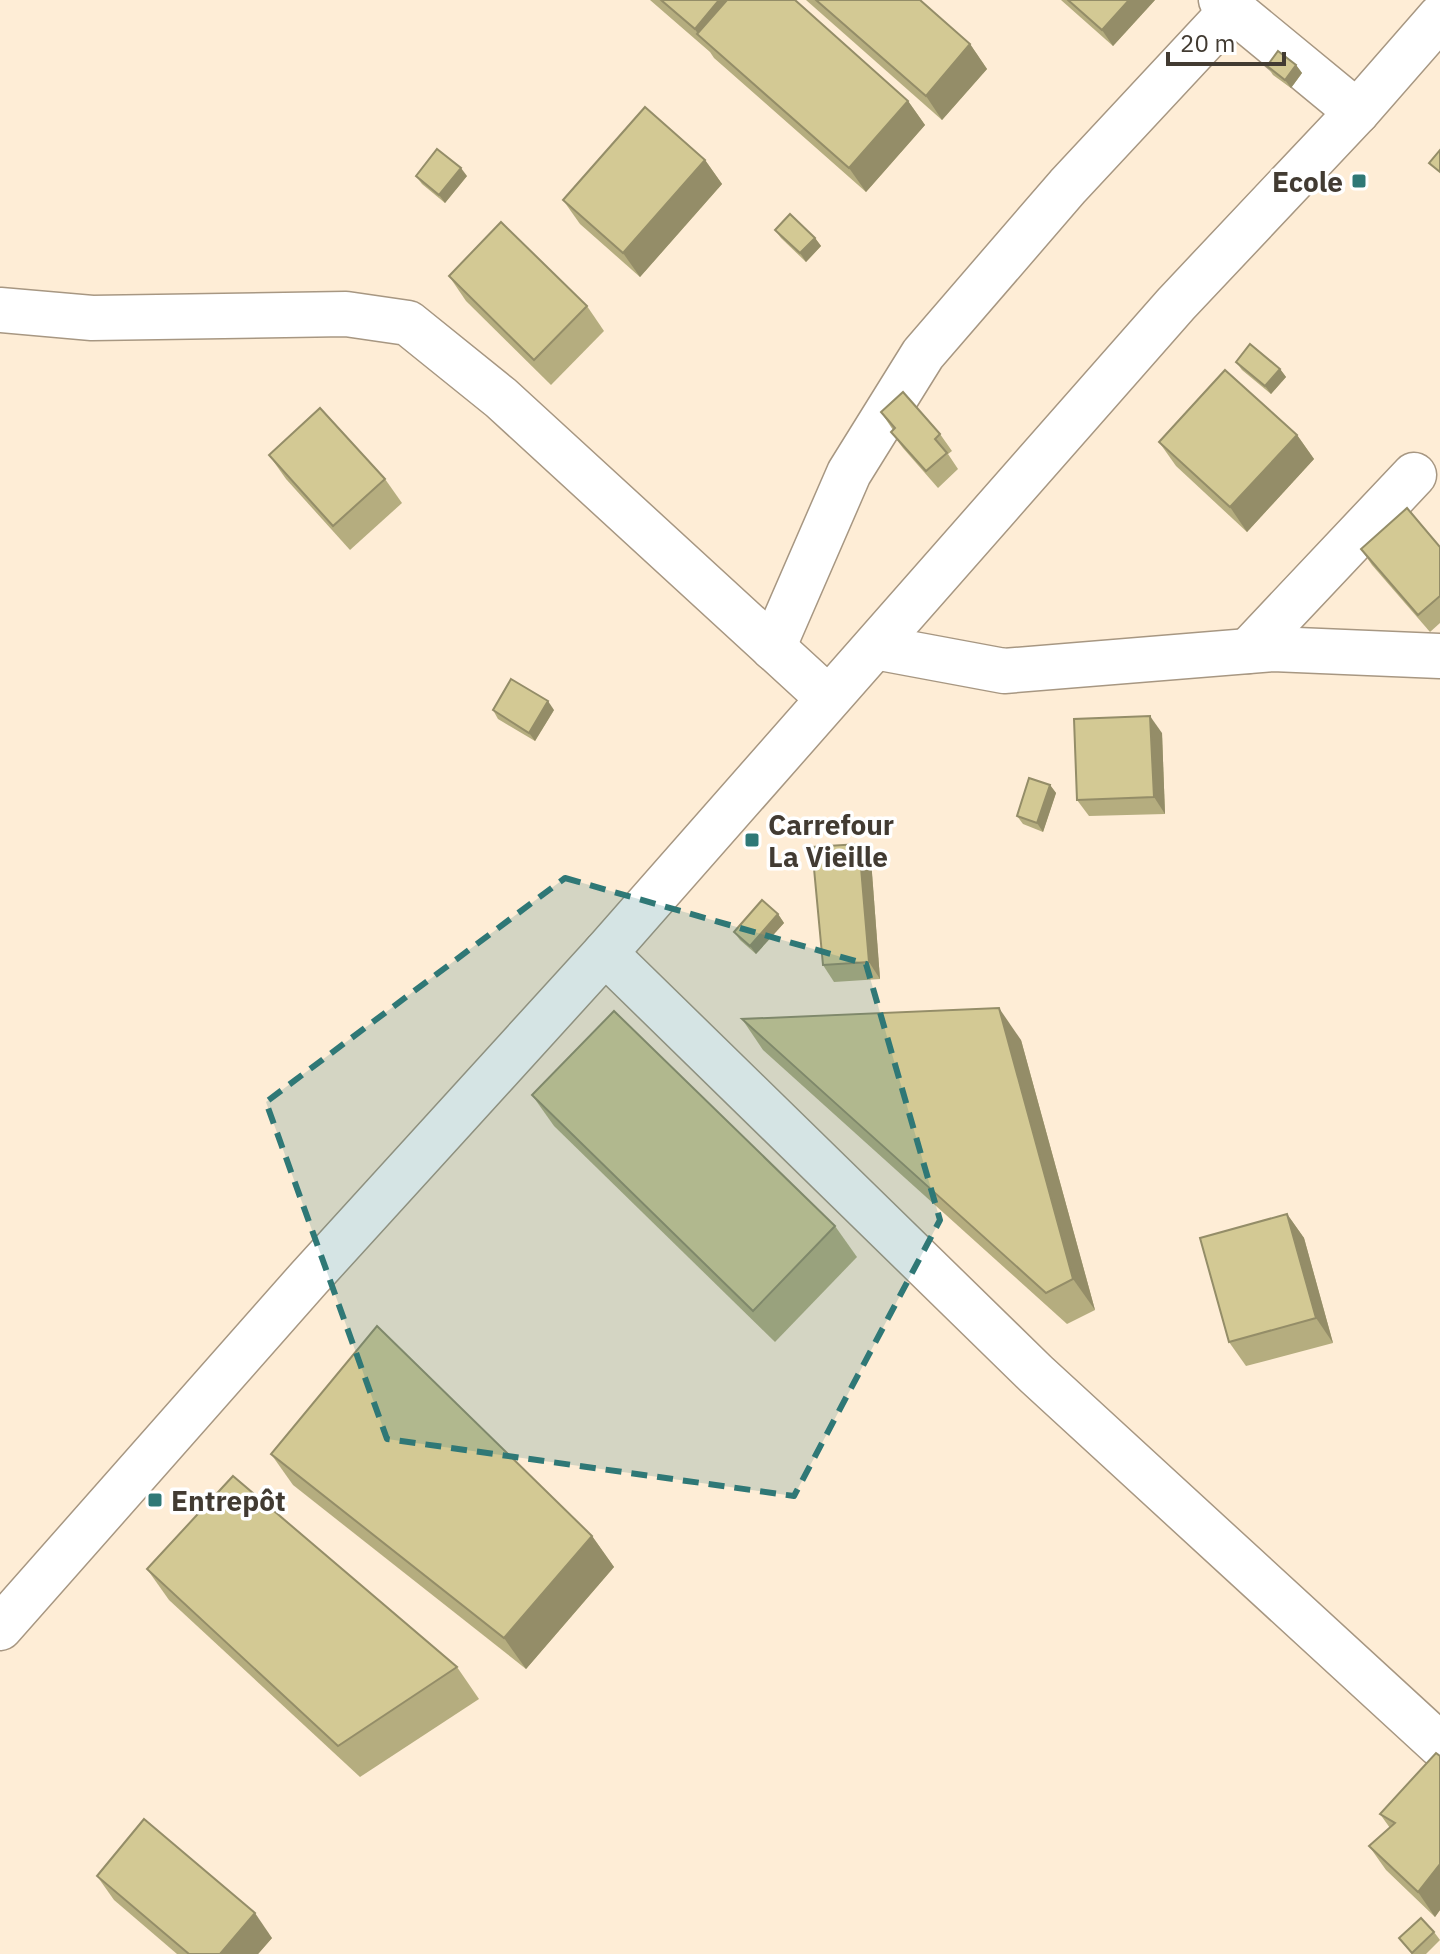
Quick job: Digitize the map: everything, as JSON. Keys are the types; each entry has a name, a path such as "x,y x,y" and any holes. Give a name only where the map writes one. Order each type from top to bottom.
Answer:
{"street":[{"path":"773,648 849,473 923,354 1226,5 1357,112"},
{"path":"0,1628 298,1290 605,953 1176,304 1357,112 1440,17"},
{"path":"0,310 92,318 346,314 408,323 501,398 828,698"},
{"path":"1248,651 1414,475"},
{"path":"875,647 1004,671 1248,651 1440,656"},
{"path":"605,953 1036,1374 1440,1745"}],"highlighted area":[{"path":"565,878 866,964 940,1220 794,1496 387,1439 266,1102"}],"building":[{"path":"661,0 719,0 695,29"},
{"path":"727,0 795,0 908,101 849,168 697,34"},
{"path":"816,0 920,0 970,44 926,96"},
{"path":"1068,0 1129,0 1102,30"},
{"path":"1278,51 1296,65 1285,80 1267,66"},
{"path":"645,107 705,160 623,253 563,200"},
{"path":"437,149 461,168 439,195 416,176"},
{"path":"1440,150 1440,172 1429,163"},
{"path":"790,214 815,238 800,253 775,230"},
{"path":"501,222 587,306 534,360 449,276"},
{"path":"1250,344 1280,369 1265,386 1236,362"},
{"path":"1225,370 1297,435 1230,507 1159,442"},
{"path":"903,392 940,434 935,439 947,453 926,471 891,432 895,428 881,412"},
{"path":"320,408 385,479 333,526 269,455"},
{"path":"1407,508 1440,547 1440,596 1418,615 1361,549"},
{"path":"511,679 548,701 529,733 493,710"},
{"path":"1150,716 1154,797 1077,800 1074,719"},
{"path":"1029,778 1050,785 1037,823 1017,816"},
{"path":"859,844 869,962 823,965 812,847"},
{"path":"762,900 778,914 750,946 734,932"},
{"path":"999,1008 1073,1279 1046,1293 742,1019"},
{"path":"614,1011 835,1226 753,1311 532,1095"},
{"path":"1287,1214 1316,1318 1229,1342 1200,1238"},
{"path":"377,1326 592,1536 504,1638 271,1454"},
{"path":"233,1476 457,1667 338,1746 147,1569"},
{"path":"1436,1753 1440,1756 1440,1864 1418,1892 1369,1846 1395,1823 1380,1814"},
{"path":"144,1819 255,1913 220,1954 189,1954 97,1876"},
{"path":"1421,1918 1434,1932 1412,1953 1399,1938"}],"place":[{"name":"Ecole","path":"1359,181"},
{"name":"Carrefour La Vieille","path":"752,840"},
{"name":"Entrepôt","path":"155,1500"}]}
